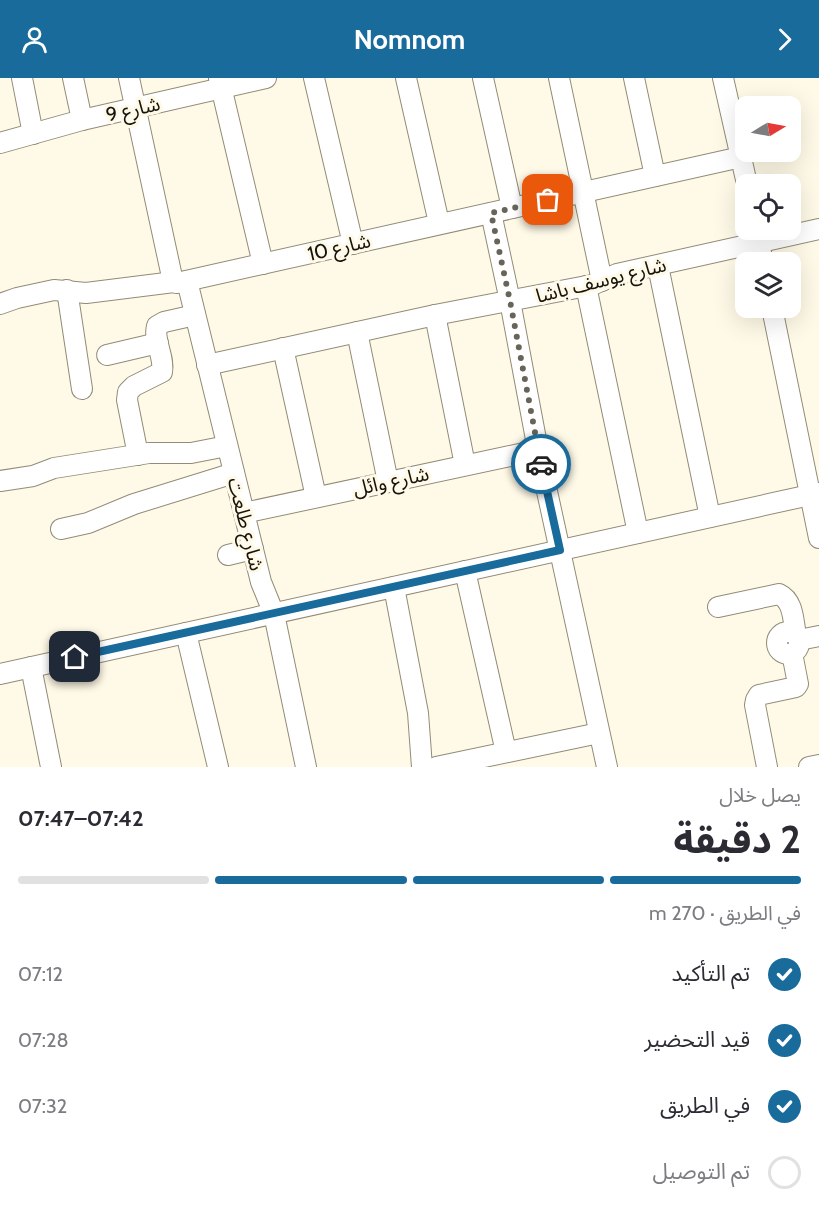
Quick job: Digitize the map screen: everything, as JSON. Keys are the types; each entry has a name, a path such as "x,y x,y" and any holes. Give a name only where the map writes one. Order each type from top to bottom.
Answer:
{"street":[{"path":"22,78 33,134"},
{"path":"73,78 82,120"},
{"name":"شارع طلعت","path":"129,78 181,282 195,315 263,590 274,614 305,767"},
{"name":"شارع 9","path":"0,143 82,120 136,108 221,83 266,78"},
{"path":"314,78 352,244"},
{"path":"406,78 439,223"},
{"path":"483,78 512,208"},
{"path":"559,78 584,192 594,284 638,533"},
{"path":"634,78 655,176"},
{"path":"723,78 735,131"},
{"path":"221,83 263,264"},
{"name":"شارع 10","path":"0,304 41,291 67,290 86,293 181,282 735,158"},
{"path":"491,213 538,450 607,767"},
{"name":"شارع يوسف باشا","path":"801,231 819,229"},
{"name":"شارع يوسف باشا","path":"207,365 435,315 594,284 617,274 658,266 745,240"},
{"path":"658,266 710,517"},
{"path":"67,290 82,389"},
{"path":"138,456 127,396 131,388 162,372 163,366 156,329 160,323 195,315"},
{"path":"435,315 465,465"},
{"path":"774,318 814,494 819,538"},
{"path":"357,332 388,482"},
{"path":"107,355 158,343"},
{"path":"283,348 316,497"},
{"path":"0,481 33,476 54,468 160,452 191,453 227,446"},
{"name":"شارع وائل","path":"244,513 538,450"},
{"path":"61,529 88,523 135,504 234,472"},
{"path":"0,674 814,494"},
{"path":"228,555 253,549"},
{"path":"465,571 506,752"},
{"path":"394,587 418,713 422,767"},
{"path":"718,607 779,594 786,597 790,604 796,643 798,680 796,687 759,695 755,705 767,767"},
{"path":"186,633 218,767"},
{"path":"796,643 819,636"},
{"path":"31,667 51,767"},
{"path":"436,767 599,733"},
{"path":"809,767 819,765"}],"way so far":[{"path":"541,464 491,213 548,200"}],"route":[{"path":"75,657 560,550 541,464"}]}
